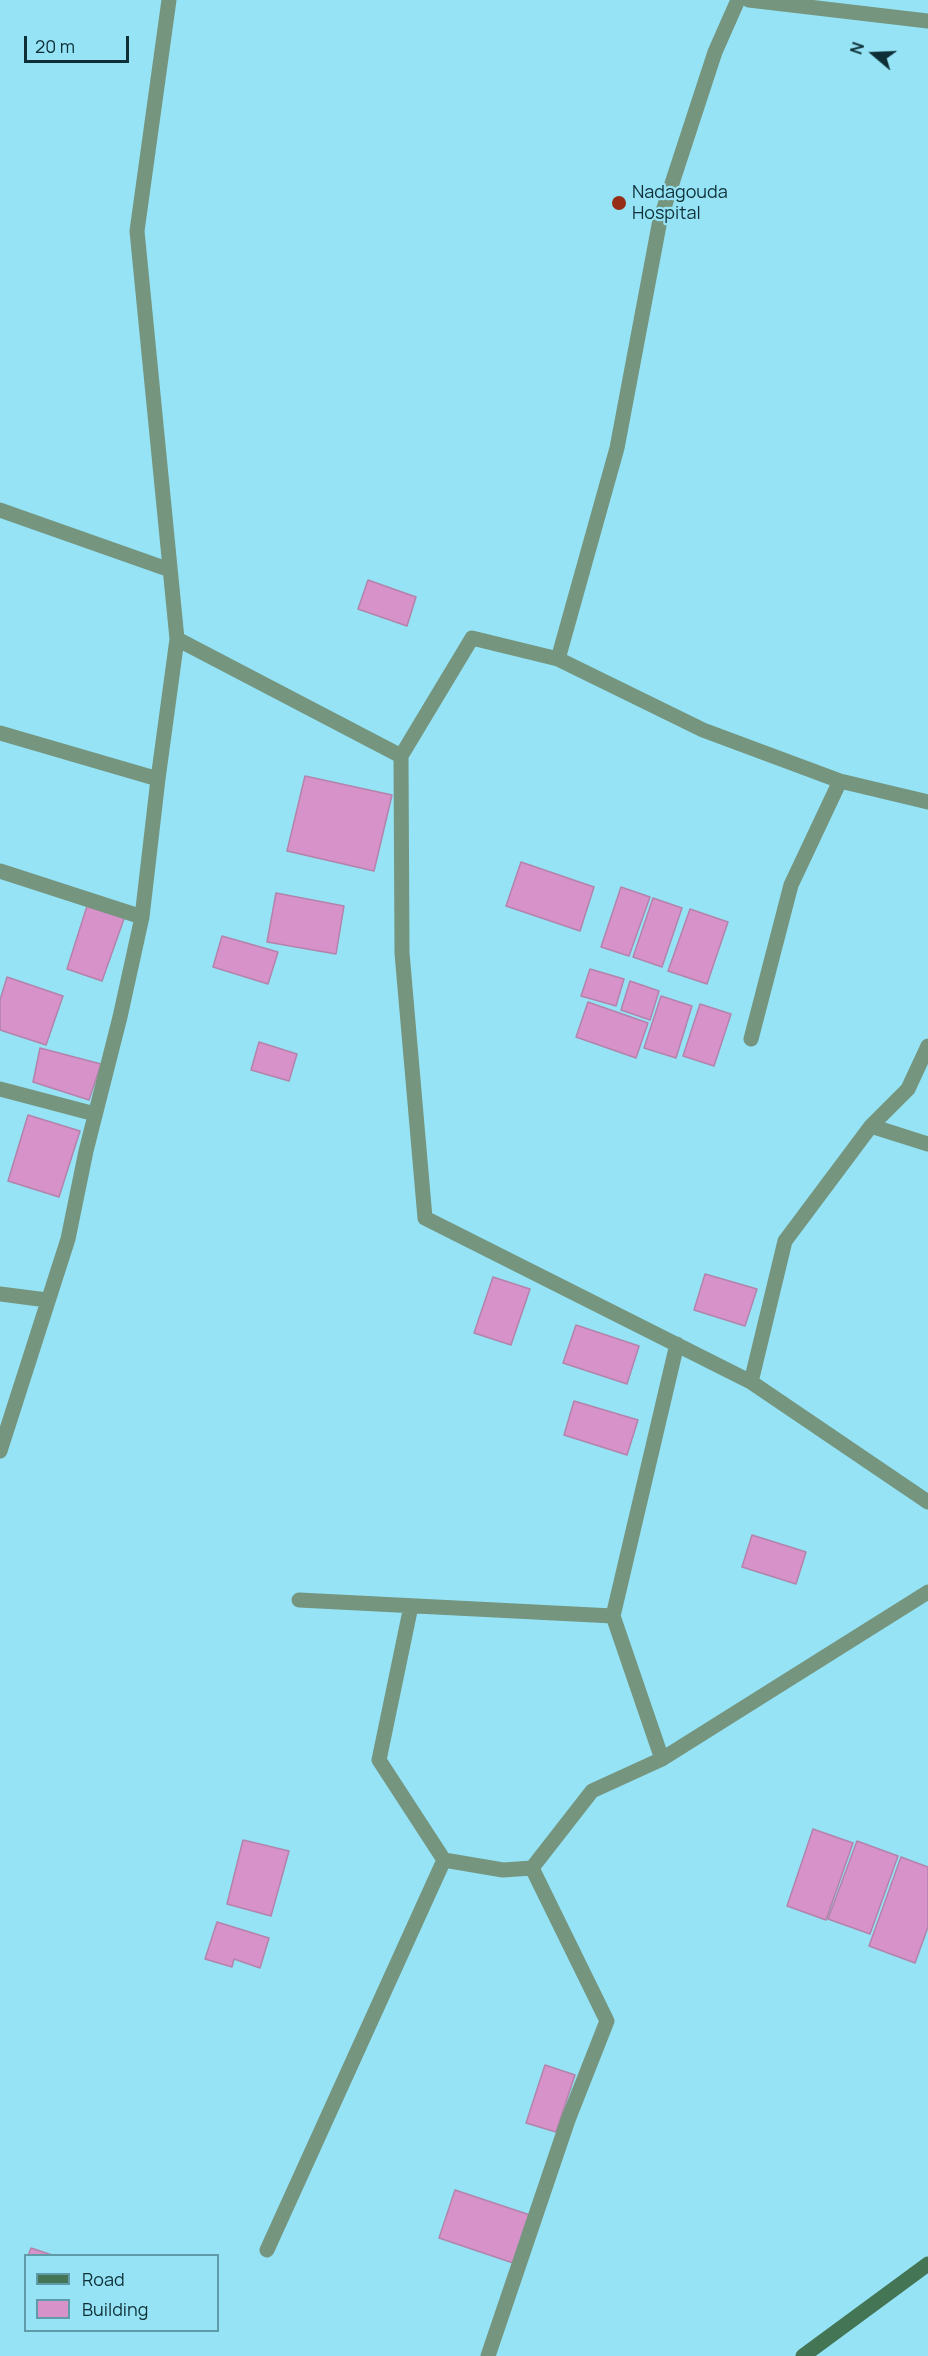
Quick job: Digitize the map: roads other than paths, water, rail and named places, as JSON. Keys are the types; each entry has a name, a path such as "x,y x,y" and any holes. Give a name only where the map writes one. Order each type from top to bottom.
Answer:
{"street":[{"path":"0,1451 46,1300 68,1239 142,917 177,639 137,231 169,0"},
{"path":"558,659 617,448 660,220 716,52 738,0"},
{"path":"749,0 928,21"},
{"path":"0,510 170,570"},
{"path":"928,802 840,781 703,730 558,659 472,638 401,756 402,953 425,1218 751,1382 928,1503"},
{"path":"177,639 401,756"},
{"path":"0,733 158,779"},
{"path":"751,1039 791,885 840,781"},
{"path":"0,870 142,917"},
{"path":"751,1382 785,1241 871,1126 908,1089 928,1046"},
{"path":"0,1089 95,1114"},
{"path":"871,1126 928,1144"},
{"path":"0,1294 46,1300"},
{"path":"662,1760 612,1616 677,1344"},
{"path":"411,1606 379,1760 444,1860 503,1870 532,1868 592,1791 662,1760 928,1592"},
{"path":"299,1600 612,1616"},
{"path":"267,2250 444,1860"},
{"path":"488,2356 568,2120 607,2021 532,1868"},
{"path":"803,2356 928,2264"}],"place":[{"name":"Nadagouda Hospital","path":"619,203"}]}
